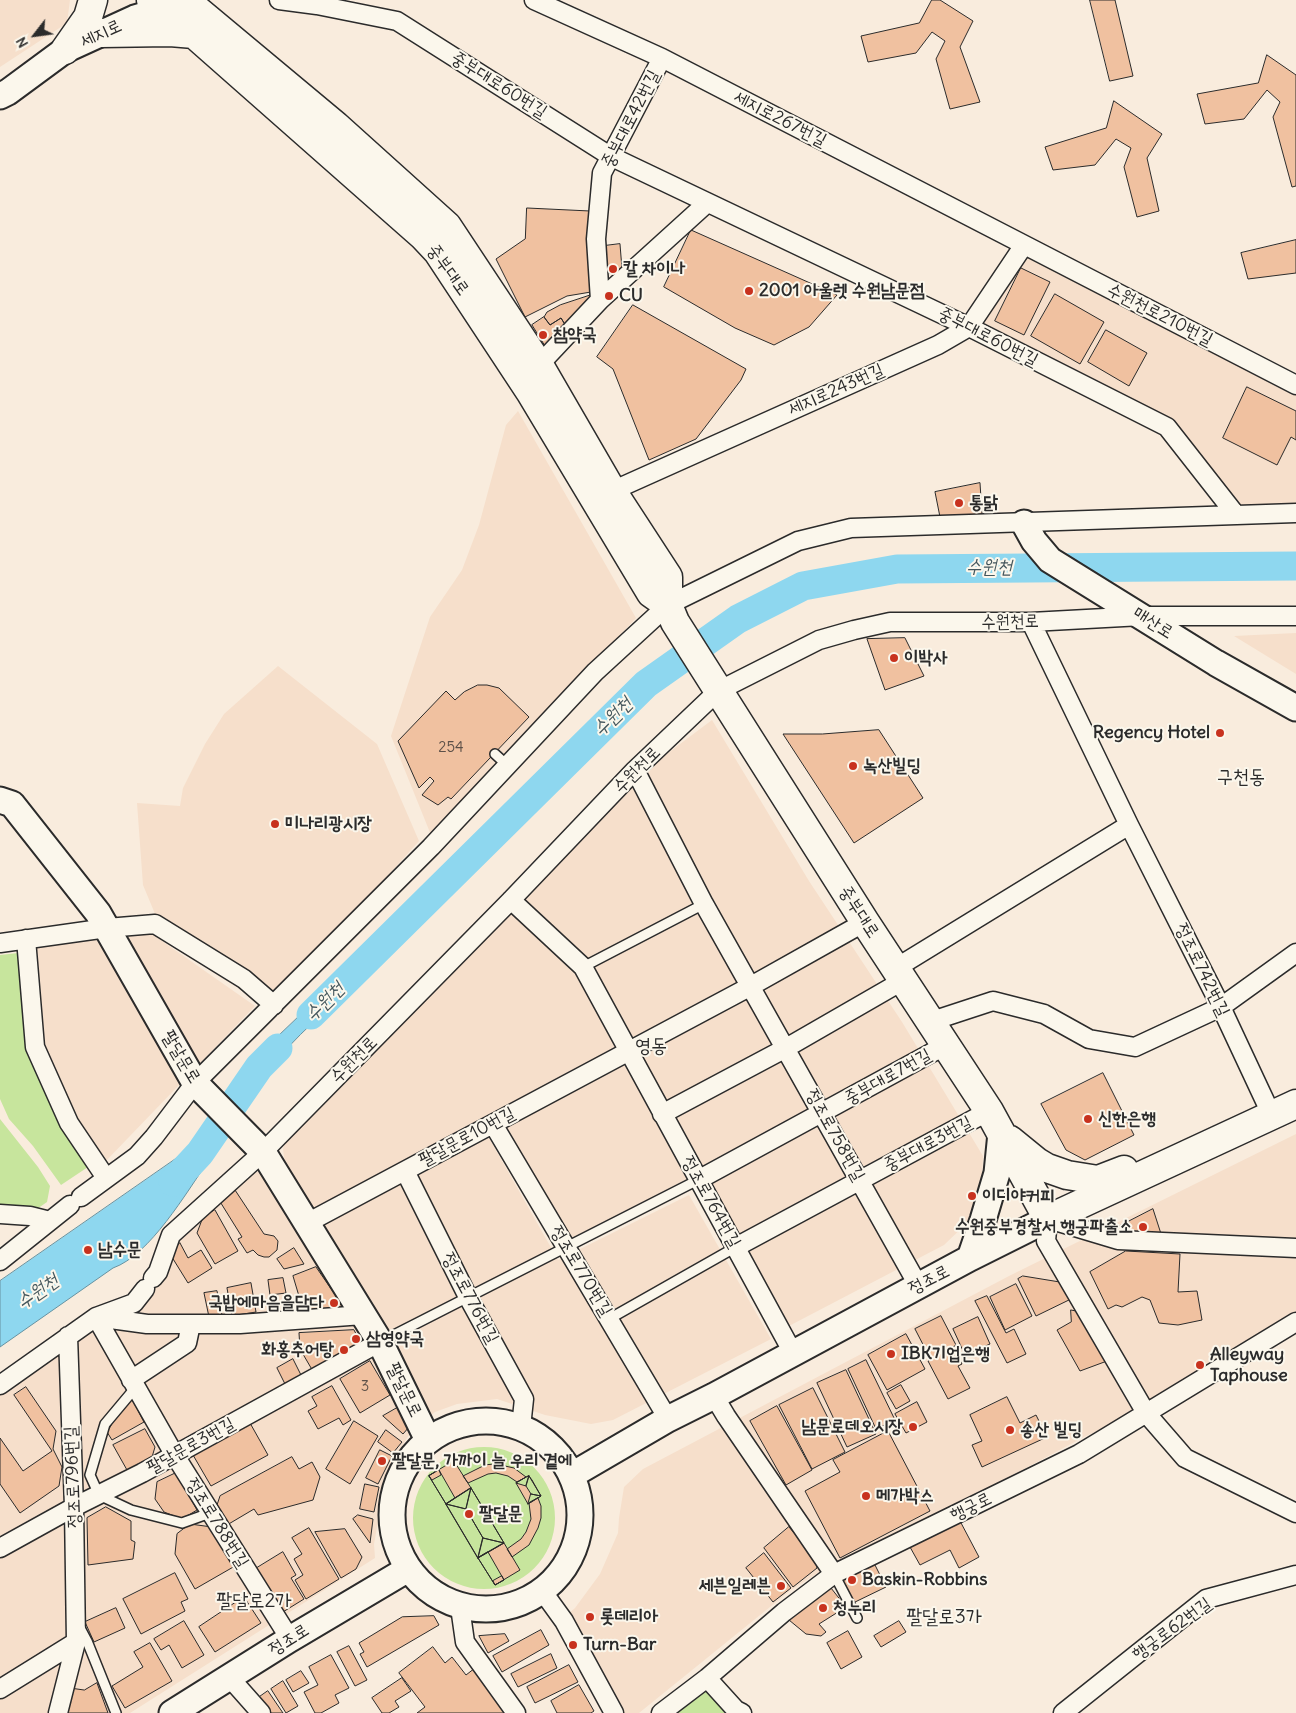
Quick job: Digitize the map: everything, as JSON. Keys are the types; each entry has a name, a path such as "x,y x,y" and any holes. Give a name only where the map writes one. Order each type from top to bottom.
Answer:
{"main road":[{"path":"65,50 88,17 93,0"},
{"name":"중부대로","path":"171,2 194,34 416,229 438,252 531,392 651,593 671,614 865,922 932,1022 995,1122 1048,1219"},
{"name":"중부대로","path":"171,2 336,126 447,226 539,365 612,491 668,577 671,614"},
{"path":"101,33 170,32 194,34"},
{"name":"정조로","path":"1048,1219 1296,1104"},
{"path":"995,1122 1024,1152 1047,1168 1082,1178 1098,1180 1122,1171 1140,1161 1168,1164"}],"street":[{"name":"중부대로60번길","path":"279,0 316,5 397,21 610,156 969,327 1167,427 1236,515"},
{"name":"세지로267번길","path":"534,0 662,58 1024,245"},
{"name":"세지로","path":"0,96 65,50 171,2"},
{"name":"중부대로42번길","path":"600,300 596,239 602,173 662,58"},
{"path":"539,365 600,300 707,203"},
{"name":"세지로243번길","path":"612,491 938,345 969,327 1024,245"},
{"name":"수원천로210번길","path":"1024,245 1296,385"},
{"path":"0,1261 75,1201 137,1156 198,1086 274,1005 431,847 501,760 595,672 671,614 798,541 851,528 1029,532 1236,515 1296,513"},
{"name":"매산로","path":"1029,532 1050,560 1216,663 1296,708"},
{"name":"수원천로","path":"0,1385 96,1318 134,1303 158,1272 171,1235 258,1147 512,900 634,770 716,687 819,640 890,622 1030,622 1138,614 1296,616"},
{"name":"정조로742번길","path":"1030,622 1129,825 1221,1007 1272,1116"},
{"name":"정조로758번길","path":"634,770 704,904 918,1285"},
{"name":"팔달문로","path":"0,800 12,804 98,913 198,1086 258,1147 380,1342 428,1440"},
{"path":"662,1114 786,1048 1129,825"},
{"name":"정조로764번길","path":"512,900 584,968 793,1353"},
{"name":"팔달문로10번길","path":"306,1223 751,986 865,922"},
{"path":"0,943 107,928 155,924 244,979 274,1005"},
{"path":"26,940 35,1047 69,1123 106,1178"},
{"path":"932,1022 993,1001 1044,1014 1089,1039 1135,1047 1221,1007 1296,953"},
{"name":"중부대로7번길","path":"698,1180 946,1045"},
{"path":"970,1258 997,1173 995,1122"},
{"name":"중부대로3번길","path":"736,1247 860,1181 995,1122"},
{"name":"정조로770번길","path":"493,1124 668,1419"},
{"name":"정조로776번길","path":"405,1171 468,1297 524,1399 521,1427"},
{"path":"0,1214 30,1216 50,1221"},
{"path":"1296,1248 1118,1240 1048,1219 1046,1241 1146,1413 1185,1458 1296,1513"},
{"name":"정조로","path":"572,1475 668,1419 918,1285 1048,1219"},
{"path":"96,1318 147,1324 240,1324 363,1315"},
{"name":"정조로788번길","path":"96,1318 174,1454 290,1639"},
{"name":"행궁로","path":"661,1713 707,1678 784,1612 834,1574 1079,1454 1296,1322"},
{"path":"133,1384 186,1343 191,1324"},
{"name":"정조로796번길","path":"68,1336 74,1507 76,1642"},
{"name":"팔달문로3번길","path":"0,1548 74,1507 142,1473 380,1342"},
{"path":"714,1396 834,1574"},
{"path":"489,1420 521,1427 542,1439 559,1455 572,1475 580,1506 578,1538 565,1568 543,1592 524,1602 504,1609 482,1610 460,1607 431,1592 408,1569 396,1543 391,1515 396,1486 408,1460 428,1440 457,1425 489,1420"},
{"name":"정조로","path":"172,1713 290,1639 408,1569"},
{"name":"행궁로62번길","path":"1062,1713 1206,1600 1296,1575"},
{"path":"543,1592 564,1621 614,1713"},
{"path":"460,1607 465,1642 516,1713"},
{"path":"0,1688 76,1642"},
{"path":"58,1713 76,1642"},
{"path":"230,1678 261,1713"},
{"path":"707,1678 737,1712"}],"lane":[{"path":"584,968 704,904"},
{"path":"380,1342 698,1180"},
{"path":"609,1319 736,1247"},
{"path":"133,1384 105,1424 90,1475 99,1495 131,1510 182,1523 210,1513"},
{"path":"834,1574 857,1618"},
{"name":"정조로796번길","path":"75,1618 88,1641 116,1713"}],"shaded area":[{"path":"0,0 70,0 67,23 0,67"},
{"path":"1027,251 1296,390 1296,508 1238,510 1172,424 978,326"},
{"path":"518,411 636,618 431,835 391,736 430,617 462,570 479,525 506,425"},
{"path":"1296,633 1296,674 1234,636"},
{"name":"미나리광시장","path":"278,666 377,744 419,841 275,1001 158,921 143,885 137,803 180,806 183,788 205,744 224,714"},
{"path":"712,720 809,881 902,1022 983,1156 982,1176 968,1222 944,1245 787,1327 585,964 521,905 592,825 648,768"},
{"path":"515,908 580,969 623,1050 313,1216 285,1164 283,1149 286,1139"},
{"path":"121,933 152,934 255,1006 104,1163 75,1119 40,1046 33,943"},
{"path":"625,1061 689,1178 569,1240 500,1125"},
{"name":"남문로데오시장","path":"1296,1134 1296,1316 1131,1415 1084,1437 996,1484 860,1550 818,1573 791,1590 639,1713 623,1713 568,1614 575,1608 600,1574 618,1533 624,1487 643,1469 1009,1276"},
{"path":"488,1136 558,1260 689,1195 771,1339 613,1420 591,1424 545,1415 497,1399 457,1404 435,1412 409,1435 388,1468 374,1544 375,1558 130,1713 0,1713 0,1389 61,1346 137,1305 169,1252 202,1214 233,1187 263,1168 305,1228"}],"green space":[{"path":"18,953 29,1022 91,1165 61,1185 33,1146 9,1119 0,1099 0,955"},
{"path":"0,1119 38,1167 50,1186 47,1202 34,1211 0,1208"},
{"path":"484,1447 498,1448 511,1453 523,1459 534,1468 543,1479 549,1491 554,1504 554,1532 549,1545 543,1557 534,1568 523,1577 511,1583 498,1588 484,1589 470,1588 457,1583 445,1577 434,1568 425,1557 419,1545 414,1532 413,1518 414,1504 419,1491 425,1479 434,1468 445,1459 457,1453 470,1448"},
{"path":"705,1684 728,1711 726,1713 671,1713"}],"water":[{"path":"334,983 347,993 300,1035 279,1057 260,1082 243,1069 250,1069 276,1038"},
{"path":"193,1147 209,1160 154,1237 127,1261 113,1268 0,1347 0,1281"}],"building":[{"path":"932,0 940,0 973,21 960,47 980,102 950,109 936,59 945,41 932,32 916,53 868,62 861,36 919,23"},
{"path":"1090,0 1115,0 1133,76 1110,81"},
{"path":"1267,55 1296,75 1296,186 1292,187 1273,117 1280,102 1267,90 1244,119 1205,124 1197,94 1258,83"},
{"path":"1114,101 1162,134 1147,158 1159,211 1137,217 1124,167 1131,148 1116,139 1095,165 1053,170 1045,147 1106,128"},
{"path":"527,208 590,211 591,292 567,296 525,317 496,259 525,239"},
{"name":"2001 아울렛 수원남문점","path":"691,230 837,295 809,327 774,345 735,328 664,287"},
{"path":"1296,240 1296,273 1248,279 1241,253"},
{"path":"620,244 622,269 614,274 606,272 604,246"},
{"path":"1021,268 1050,282 1024,335 995,321"},
{"path":"1055,294 1104,322 1080,364 1031,336"},
{"path":"591,295 584,310 569,331 561,318 550,325 544,317 547,312 560,305"},
{"path":"633,305 746,369 741,380 696,439 649,460 613,369 597,357"},
{"path":"544,317 550,325 561,318 569,331 545,346 532,325"},
{"path":"1106,330 1147,353 1129,386 1088,362"},
{"path":"1247,387 1296,411 1296,440 1291,437 1277,465 1223,438"},
{"name":"통닭","path":"980,483 982,514 941,522 935,492"},
{"name":"이박사","path":"905,638 924,676 885,690 867,639"},
{"path":"478,685 499,688 529,717 451,799 448,797 438,805 422,795 434,781 430,777 419,788 398,741 446,691 455,700 464,692"},
{"name":"녹산빌딩","path":"879,730 923,798 854,843 783,734 822,734"},
{"name":"신한은행","path":"1103,1073 1134,1135 1085,1160 1066,1150 1041,1104"},
{"path":"235,1190 264,1234 274,1236 278,1241 277,1250 269,1257 258,1255 253,1250 247,1253 238,1239 242,1237 219,1200"},
{"path":"1153,1209 1163,1240 1127,1239 1120,1226"},
{"path":"215,1210 238,1251 215,1264 197,1233 203,1217"},
{"path":"180,1243 188,1258 201,1250 212,1268 188,1283 170,1254"},
{"path":"294,1248 304,1264 284,1269 277,1259"},
{"path":"1126,1251 1180,1254 1178,1292 1197,1291 1202,1320 1178,1325 1159,1323 1150,1300 1142,1297 1122,1307 1116,1305 1108,1309 1090,1272"},
{"path":"316,1267 343,1306 339,1311 304,1313 293,1276"},
{"path":"1023,1276 1066,1283 1073,1298 1036,1316 1018,1279"},
{"path":"283,1278 286,1293 270,1295 268,1280"},
{"path":"251,1283 256,1312 232,1316 227,1288"},
{"path":"1016,1284 1032,1316 1005,1330 990,1297"},
{"path":"217,1291 222,1315 209,1317 204,1293"},
{"path":"987,1296 1006,1333 1014,1329 1026,1354 1007,1363 975,1301"},
{"path":"1071,1310 1081,1312 1107,1361 1080,1371 1057,1330 1071,1322"},
{"path":"941,1316 956,1345 953,1347 962,1364 958,1366 970,1388 948,1399 928,1361 931,1360 915,1329"},
{"path":"978,1317 990,1344 965,1355 953,1329"},
{"path":"354,1330 362,1345 314,1373 300,1349 299,1333"},
{"path":"906,1334 925,1369 887,1390 868,1355"},
{"path":"293,1359 302,1377 286,1386 277,1368"},
{"path":"866,1360 895,1420 876,1429 848,1369"},
{"path":"370,1361 390,1395 360,1413 340,1379"},
{"path":"846,1370 876,1434 847,1447 817,1383"},
{"path":"901,1385 910,1401 896,1409 887,1393"},
{"path":"332,1386 351,1420 343,1425 339,1418 318,1429 308,1411 317,1406 312,1397"},
{"path":"26,1387 56,1431 53,1449 62,1467 59,1486 20,1513 0,1484 0,1438 23,1471 52,1451 14,1395"},
{"path":"813,1388 845,1452 812,1469 779,1405"},
{"name":"송산 빌딩","path":"1007,1397 1020,1423 1036,1415 1047,1437 982,1467 972,1445 982,1441 970,1415"},
{"path":"132,1399 144,1422 112,1440 107,1432 118,1414"},
{"path":"917,1402 927,1422 906,1433 895,1414"},
{"path":"777,1406 812,1470 786,1485 750,1421"},
{"path":"397,1408 409,1427 403,1434 383,1416"},
{"path":"354,1421 378,1436 350,1484 326,1469"},
{"path":"250,1423 268,1455 211,1486 193,1455"},
{"path":"145,1429 155,1447 152,1457 127,1470 113,1445"},
{"path":"386,1430 402,1442 393,1453 378,1442"},
{"path":"888,1431 930,1511 840,1558 805,1491 840,1472 833,1460"},
{"path":"380,1450 392,1456 378,1484 366,1478"},
{"path":"292,1457 299,1469 312,1462 320,1477 313,1500 258,1515 254,1509 227,1525 216,1508 220,1496"},
{"path":"454,1461 471,1488 446,1504 429,1476"},
{"path":"496,1464 514,1468 526,1477 517,1482 508,1476 496,1473 488,1474 468,1483 463,1476 485,1465"},
{"path":"439,1470 441,1475 432,1480 429,1476"},
{"path":"439,1470 455,1498 446,1504 429,1476"},
{"path":"176,1473 197,1510 182,1519 164,1512 155,1499 157,1482"},
{"path":"529,1476 541,1496 528,1504 516,1483"},
{"path":"529,1476 541,1496 531,1494 526,1486"},
{"path":"529,1476 526,1486 516,1483 526,1477"},
{"path":"365,1484 379,1487 374,1512 360,1509"},
{"name":"팔달문","path":"471,1488 504,1543 478,1558 446,1504"},
{"path":"471,1488 466,1509 446,1504 455,1498"},
{"path":"471,1488 504,1543 483,1538 466,1509"},
{"path":"531,1494 541,1496 528,1504"},
{"path":"538,1498 541,1506 541,1518 538,1528 529,1545 512,1557 507,1549 521,1539 526,1532 531,1519 529,1503"},
{"path":"446,1504 466,1509 483,1538 478,1558"},
{"path":"106,1507 131,1521 131,1540 135,1542 133,1559 88,1565 87,1518"},
{"path":"358,1515 373,1519 370,1543 353,1519"},
{"path":"960,1521 979,1557 959,1568 950,1550 920,1565 910,1547"},
{"path":"190,1524 212,1527 235,1566 195,1589 175,1554 177,1534"},
{"path":"789,1527 814,1556 817,1568 793,1587 764,1548"},
{"path":"309,1528 339,1579 306,1599 295,1580 303,1575 294,1559 302,1554 292,1538"},
{"path":"345,1529 362,1557 356,1569 341,1578 315,1532"},
{"path":"483,1538 504,1543 478,1558"},
{"path":"504,1543 520,1570 495,1585 478,1558"},
{"path":"283,1552 296,1575 291,1578 304,1599 278,1615 252,1571"},
{"path":"488,1552 504,1580 495,1585 478,1558"},
{"path":"764,1553 791,1588 773,1602 746,1568"},
{"path":"874,1563 886,1587 853,1603 841,1579"},
{"path":"175,1573 188,1599 181,1602 185,1611 141,1634 123,1599"},
{"path":"502,1576 504,1580 495,1585 493,1581"},
{"path":"831,1588 846,1607 819,1624 826,1632 821,1636 806,1634 789,1620"},
{"path":"244,1597 261,1623 215,1652 199,1627"},
{"path":"116,1608 125,1628 94,1642 85,1622"},
{"path":"434,1616 439,1625 367,1667 360,1654 364,1652 359,1643 402,1617"},
{"path":"184,1621 204,1655 182,1668 169,1645 161,1650 154,1639"},
{"path":"899,1621 906,1632 881,1647 874,1636"},
{"path":"541,1630 549,1645 502,1672 493,1656"},
{"path":"848,1631 862,1657 841,1669 827,1643"},
{"path":"505,1634 509,1641 488,1653 479,1636"},
{"path":"150,1643 172,1681 125,1708 112,1686 143,1667 134,1652"},
{"path":"349,1646 367,1680 355,1686 337,1652"},
{"path":"433,1647 445,1663 452,1657 466,1675 475,1668 510,1713 417,1713 425,1707 399,1673"},
{"path":"551,1654 557,1668 518,1687 511,1674"},
{"path":"331,1655 349,1688 335,1695 339,1703 321,1713 315,1713 304,1692 318,1685 309,1667"},
{"path":"569,1665 578,1682 535,1703 527,1687"},
{"path":"301,1671 309,1683 293,1692 286,1680"},
{"path":"402,1678 411,1691 395,1701 399,1707 389,1713 382,1713 372,1698"},
{"path":"283,1681 298,1706 286,1713 271,1689"},
{"path":"97,1683 108,1713 66,1713 70,1688 84,1690"},
{"path":"579,1685 594,1711 591,1713 557,1713 551,1701"},
{"path":"268,1691 283,1713 268,1713 258,1698"}],"waterway":[{"name":"수원천","path":"311,1015 646,684 738,619 803,586 897,569 1296,566"},
{"name":"수원천","path":"173,1182 200,1153 259,1067 278,1048"}],"place":[{"name":"칼 차이나","path":"613,269"},
{"name":"2001 아울렛 수원남문점","path":"749,291"},
{"name":"CU","path":"609,296"},
{"name":"참약국","path":"543,335"},
{"name":"통닭","path":"959,503"},
{"name":"이박사","path":"894,658"},
{"name":"Regency Hotel","path":"1220,733"},
{"name":"녹산빌딩","path":"853,766"},
{"name":"미나리광시장","path":"275,824"},
{"name":"신한은행","path":"1088,1119"},
{"name":"이디야커피","path":"972,1196"},
{"name":"수원중부경찰서 행궁파출소","path":"1143,1227"},
{"name":"남수문","path":"88,1250"},
{"name":"국밥에마음을담다","path":"334,1303"},
{"name":"삼영약국","path":"356,1339"},
{"name":"화홍추어탕","path":"344,1350"},
{"name":"IBK기업은행","path":"891,1354"},
{"name":"Alleyway Taphouse","path":"1200,1365"},
{"name":"남문로데오시장","path":"913,1427"},
{"name":"송산 빌딩","path":"1010,1430"},
{"name":"팔달문, 가까이 늘 우리 곁에","path":"382,1461"},
{"name":"메가박스","path":"866,1496"},
{"name":"팔달문","path":"469,1514"},
{"name":"Baskin-Robbins","path":"852,1580"},
{"name":"세븐일레븐","path":"781,1586"},
{"name":"청누리","path":"823,1608"},
{"name":"롯데리아","path":"590,1617"},
{"name":"Turn-Bar","path":"573,1645"}],"district":[{"name":"구천동","path":"1241,777"},
{"name":"영동","path":"651,1046"},
{"name":"팔달로2가","path":"254,1601"},
{"name":"팔달로3가","path":"944,1617"}]}
